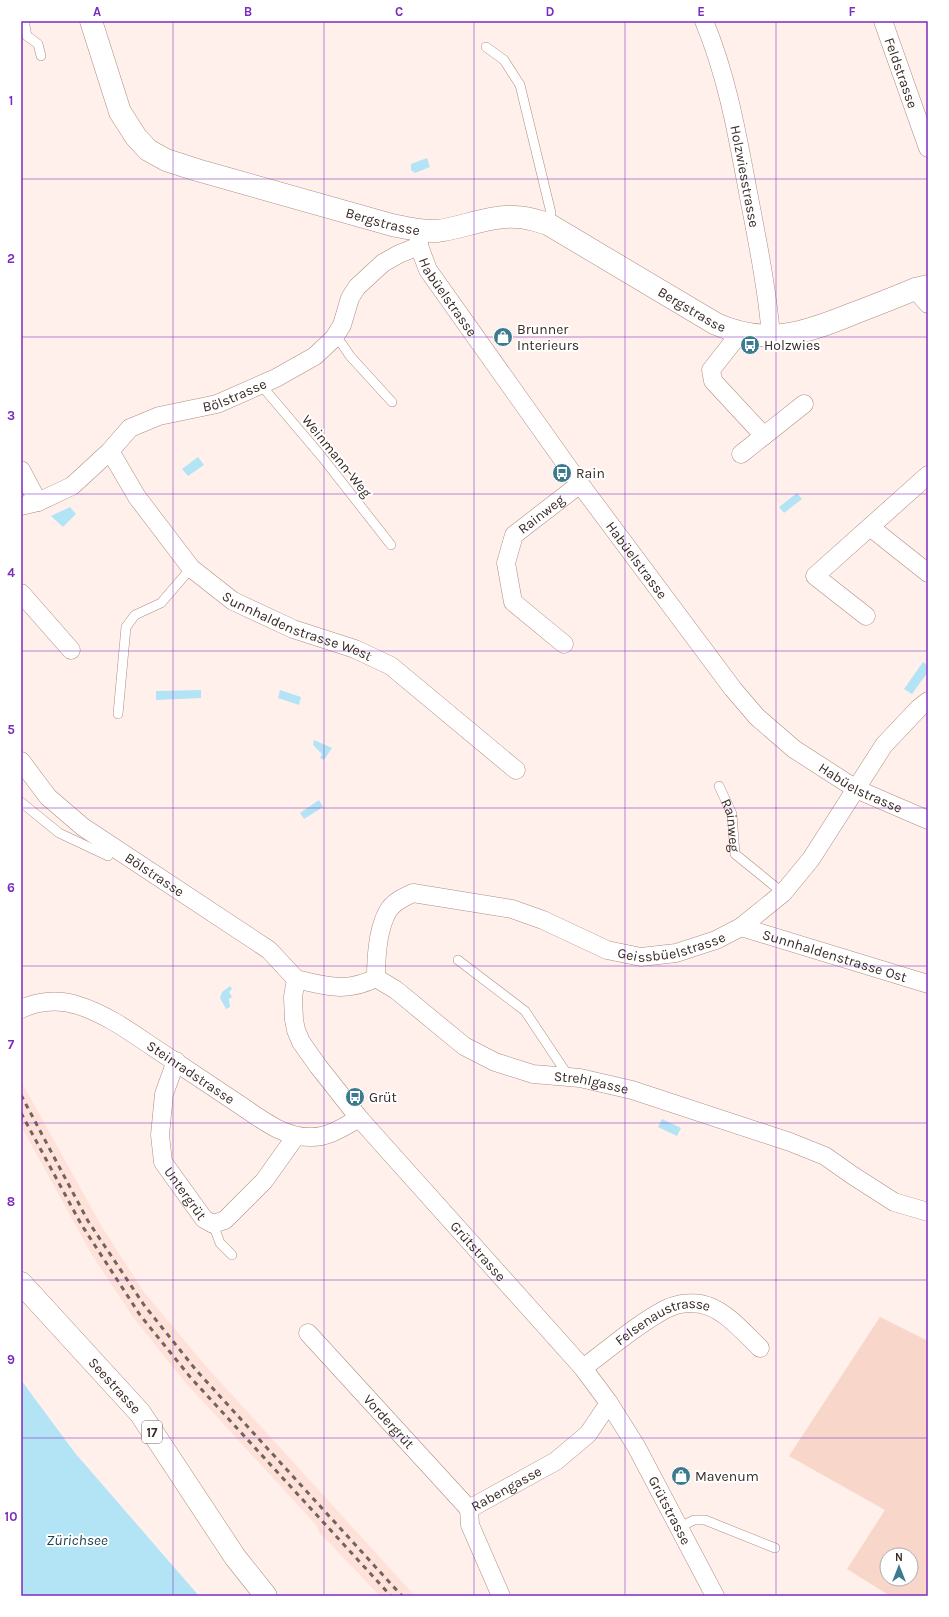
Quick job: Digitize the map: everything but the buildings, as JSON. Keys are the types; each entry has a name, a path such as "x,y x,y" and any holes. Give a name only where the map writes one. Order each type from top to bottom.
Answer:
{"street":[{"name":"Bergstrasse","path":"91,21 120,112 136,137 148,150 166,160 196,170 392,225 419,239 437,231 502,217 531,219 548,224 710,321 740,333 771,336 806,332 924,293"},
{"name":"Holzwiesstrasse","path":"704,21 719,61 731,102 760,257 769,311 771,336"},
{"name":"Feldstrasse","path":"883,21 928,148"},
{"name":"Bölstrasse","path":"21,506 38,502 72,486 110,451 130,428 158,416 217,404 261,385 314,356 334,338 342,325 350,298 357,287 383,264 419,239"},
{"name":"Habüelstrasse","path":"419,239 428,270 580,484 710,660 757,717 794,749 856,788 928,820"},
{"name":"Bergstrasse","path":"740,333 711,370 713,381 764,436"},
{"path":"741,454 804,404"},
{"name":"Sunnhaldenstrasse West","path":"110,451 137,497 191,568 240,604 293,629 356,649 391,666 516,770"},
{"path":"21,470 38,502"},
{"path":"866,616 815,576 928,475"},
{"name":"Rainweg","path":"564,644 513,602 506,563 514,535 580,484"},
{"path":"870,527 928,573"},
{"path":"21,593 71,650"},
{"name":"Geissbüelstrasse","path":"376,978 376,957 383,923 388,910 399,900 413,893 512,909 543,920 607,950 641,956 676,953 716,940 741,927 783,893 811,859 884,745 919,708 928,701"},
{"name":"Bölstrasse","path":"21,761 48,798 83,827 269,950 296,979"},
{"name":"Sunnhaldenstrasse Ost","path":"741,927 928,984"},
{"path":"296,979 335,987 348,987 376,978"},
{"name":"Strehlgasse","path":"376,978 396,990 464,1046 495,1062 533,1074 569,1077 632,1090 790,1142 825,1156 894,1202 928,1212"},
{"name":"Grütstrasse","path":"296,979 292,997 294,1020 301,1042 359,1118 583,1368 609,1403 636,1446 715,1596"},
{"name":"Steinradstrasse","path":"21,1009 32,1004 54,1001 76,1005 100,1014 176,1062 267,1124 296,1136 309,1138 319,1136 342,1128 359,1118"},
{"name":"Untergrüt","path":"176,1062 164,1094 160,1135 163,1162 204,1219 213,1224 225,1220 264,1181 296,1136"},
{"name":"Seestrasse","path":"21,1283 140,1413 235,1557 266,1596"},
{"name":"Felsenaustrasse","path":"583,1368 638,1327 666,1309 677,1305 688,1304 708,1306 719,1311 760,1348"},
{"name":"Vordergrüt","path":"308,1333 469,1510"},
{"name":"Rabengasse","path":"501,1596 470,1525 469,1510 556,1461 588,1434 609,1403"}],"lane":[{"path":"24,21 27,36 38,44 41,56"},
{"path":"486,47 504,60 520,84 551,214 548,224"},
{"path":"334,338 342,344 350,356 392,402"},
{"name":"Weinmann-Weg","path":"261,385 322,456 390,545"},
{"path":"118,714 126,627 135,615 161,603 191,568"},
{"name":"Rainweg","path":"719,786 732,814 735,854 783,893"},
{"path":"21,802 59,833 108,856 113,846"},
{"path":"458,960 525,1011 569,1077"},
{"path":"213,1224 220,1243 232,1255"},
{"path":"680,1527 694,1520 705,1520 775,1548"}],"shaded area":[{"path":"21,1081 102,1227 144,1292 204,1364 415,1596 380,1596 319,1532 317,1526 184,1381 133,1317 92,1255 21,1126"},
{"path":"880,1317 928,1341 928,1596 890,1596 847,1569 885,1510 789,1456"}],"water":[{"path":"427,158 430,167 415,173 411,170 411,164"},
{"path":"198,457 204,465 188,476 182,469"},
{"path":"797,493 802,499 784,513 779,507"},
{"path":"70,507 76,514 63,527 51,516"},
{"path":"923,662 928,666 928,672 912,694 904,689"},
{"path":"201,690 201,698 156,700 156,691"},
{"path":"280,690 301,697 299,705 278,698"},
{"path":"314,740 332,748 324,760 320,758 322,754 313,745"},
{"path":"319,800 323,807 304,819 300,813"},
{"path":"230,986 232,989 229,992 232,997 229,999 230,1007 226,1009 220,998 222,992"},
{"path":"662,1119 681,1128 677,1136 658,1127"},
{"name":"Zürichsee","path":"21,1380 75,1453 199,1596 21,1596"}],"railway":[{"path":"21,1095 88,1221 144,1305 196,1370 402,1596"},
{"path":"21,1113 81,1224 140,1315 191,1378 391,1596"}],"place":[{"name":"Brunner Interieurs","path":"503,337"},
{"name":"Holzwies","path":"750,345"},
{"name":"Rain","path":"562,473"},
{"name":"Grüt","path":"355,1097"},
{"name":"Mavenum","path":"681,1476"}]}
